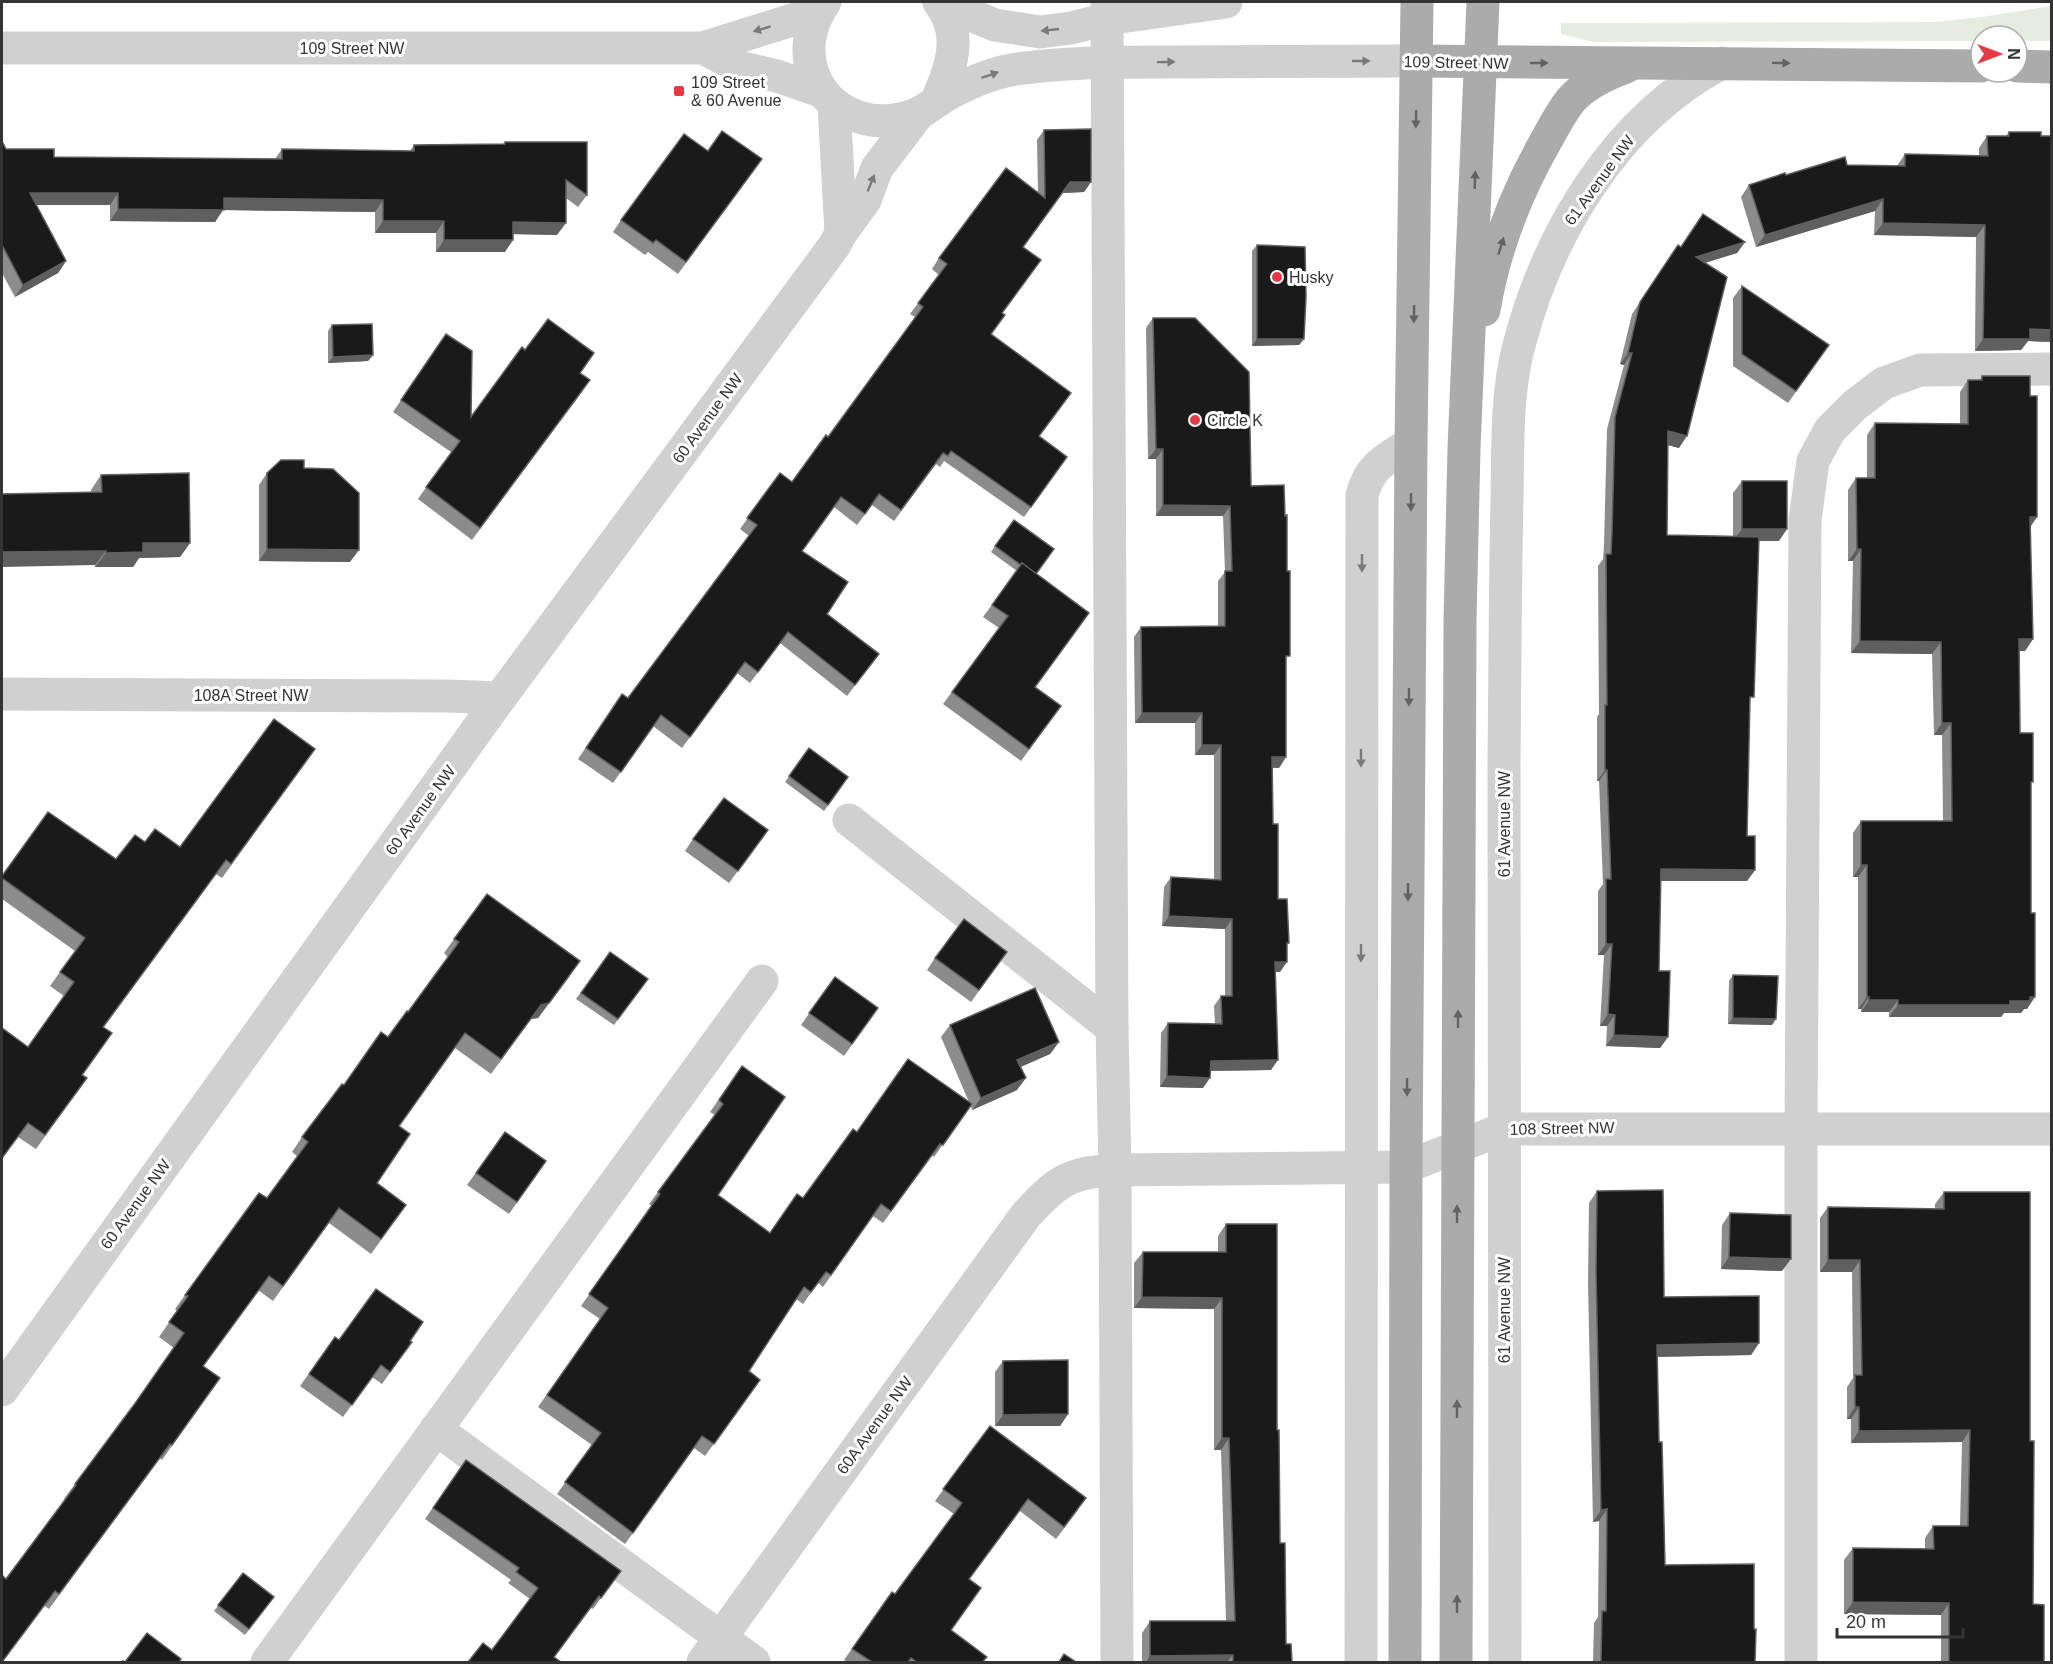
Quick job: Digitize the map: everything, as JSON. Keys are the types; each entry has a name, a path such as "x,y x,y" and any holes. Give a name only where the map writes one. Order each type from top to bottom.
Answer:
{"main road":[{"path":"1405,1662 1411,443 1417,2"},
{"path":"1456,1662 1460,633 1464,448 1483,2"},
{"name":"109 Street NW","path":"1417,61 1969,66"},
{"path":"1464,448 1484,306 1508,222 1529,170 1572,99 1599,79 1636,63"},
{"path":"2029,66 2052,67"}],"street":[{"path":"939,2 995,25 1040,32 1071,28 1107,10 1226,2"},
{"path":"928,106 948,73 953,50 950,24 939,2"},
{"path":"822,7 810,30 808,50 812,69 829,99 841,232"},
{"name":"109 Street NW","path":"2,48 703,48 822,7"},
{"path":"1107,10 1117,1662"},
{"name":"109 Street NW","path":"703,48 739,67 777,76 829,99 848,113 868,120 896,120 993,74 1036,66 1107,63 1417,61"},
{"name":"61 Avenue NW","path":"1505,1662 1503,1129 1505,564 1508,440 1516,356 1528,312 1544,269 1573,210 1633,133 1666,99 1684,84 1722,63"},
{"name":"60 Avenue NW","path":"2,1390 500,699 834,246 841,232 865,200 878,168 928,106"},
{"path":"1801,1662 1801,1128 1805,520 1813,461 1830,430 1855,405 1884,383 1920,370 2052,369"},
{"path":"1361,1662 1362,495 1366,479 1378,464 1411,443"},
{"name":"108A Street NW","path":"2,694 448,696 500,699"},
{"path":"849,820 1112,1028"},
{"path":"267,1662 762,981"},
{"name":"108 Street NW","path":"1049,1190 1068,1178 1086,1172 1115,1170 1406,1167 1503,1129 2052,1129"},
{"name":"60A Avenue NW","path":"711,1650 1026,1215 1049,1190"},
{"path":"436,1429 711,1650 754,1662"}],"shaded area":[{"path":"2051,6 2051,41 2029,41 2029,24 1969,24 1969,41 1594,42 1561,34 1561,23 1936,22"}],"building":[{"path":"1091,129 1091,182 1070,182 1023,247 1041,260 1002,313 1005,315 991,334 1071,393 1039,436 1067,457 1031,507 951,451 948,456 943,453 901,510 879,494 865,514 841,497 802,551 848,582 827,614 879,654 855,685 788,632 758,672 745,662 690,737 661,715 621,772 586,748 622,694 628,698 757,525 747,518 780,473 792,482 826,435 828,437 923,307 918,303 947,264 939,258 1006,168 1045,198 1044,130"},
{"path":"722,131 762,159 686,262 656,240 653,243 621,220 684,134 708,151"},
{"path":"2009,132 2041,132 2041,136 2052,136 2052,330 2030,329 2030,339 1983,339 1985,225 1883,223 1883,199 1765,235 1749,185 1845,157 1847,165 1905,166 1905,154 1988,156 1987,136 2009,136"},
{"path":"2,141 6,149 54,149 54,157 282,159 282,149 414,151 414,145 587,142 587,195 566,180 566,223 513,222 513,240 444,240 444,221 383,221 383,200 224,198 224,210 118,209 118,193 30,193 66,261 23,285 2,245"},
{"path":"1703,214 1745,242 1696,257 1727,277 1687,436 1668,431 1667,535 1759,537 1754,697 1750,697 1747,836 1755,836 1755,870 1661,869 1659,971 1670,971 1668,1037 1614,1035 1615,1015 1608,1014 1612,944 1606,944 1606,879 1611,879 1607,770 1605,770 1605,705 1607,705 1606,554 1611,554 1615,417 1632,353 1628,353 1640,302 1678,245 1681,247"},
{"name":"Husky","path":"1257,245 1305,247 1304,339 1257,339"},
{"path":"1742,286 1829,345 1796,391 1742,354"},
{"path":"1153,318 1195,318 1249,372 1251,486 1284,485 1285,516 1287,515 1287,571 1290,571 1290,656 1286,656 1286,757 1272,757 1273,824 1278,824 1278,899 1287,899 1289,943 1287,943 1287,962 1275,962 1278,1060 1211,1061 1210,1078 1167,1076 1168,1023 1222,1024 1221,996 1232,996 1232,919 1169,916 1171,877 1221,880 1221,745 1202,745 1202,713 1142,713 1141,627 1225,626 1225,571 1232,571 1230,506 1163,505 1163,449 1156,449"},
{"path":"548,319 594,353 580,373 590,380 480,528 426,487 460,441 401,400 446,334 472,351 471,417 522,347 525,350"},
{"path":"372,324 373,355 333,357 332,325"},
{"path":"1982,376 2030,376 2030,396 2037,396 2037,517 2030,517 2033,639 2019,639 2020,733 2033,733 2031,913 2035,913 2035,997 2030,997 2030,1001 2010,1001 2010,1005 1898,1005 1898,1000 1869,1000 1867,997 1867,865 1861,865 1861,821 1952,821 1951,723 1942,723 1941,642 1860,641 1861,549 1857,549 1856,478 1875,478 1875,423 1968,424 1968,380 1982,380"},
{"path":"281,460 304,460 304,468 333,469 359,493 359,550 267,549 267,473"},
{"path":"189,473 190,543 143,543 143,552 2,552 2,494 102,492 101,475"},
{"path":"1742,481 1787,481 1787,529 1742,529"},
{"path":"1014,520 1054,549 1036,574 995,546"},
{"path":"1022,563 1089,613 1035,687 1061,706 1029,749 952,692 1008,616 992,605"},
{"path":"274,719 315,749 231,864 226,860 103,1027 112,1033 82,1075 87,1078 45,1135 28,1123 2,1158 2,1028 28,1047 74,982 60,972 85,938 2,876 48,812 116,859 135,835 145,842 155,829 180,847"},
{"path":"809,748 848,777 828,805 789,776"},
{"path":"724,798 768,830 738,871 693,839"},
{"path":"487,894 580,961 549,1003 541,1005 501,1059 465,1033 399,1126 410,1134 377,1183 406,1205 381,1239 339,1208 283,1286 269,1276 203,1366 220,1378 59,1594 55,1591 2,1662 2,1575 6,1579 184,1333 169,1322 188,1296 185,1295 259,1193 267,1198 308,1142 302,1137 342,1084 344,1085 381,1032 388,1037 408,1012 459,942 454,939"},
{"path":"964,919 1007,952 979,990 935,958"},
{"path":"610,952 648,979 618,1019 581,993"},
{"path":"1733,975 1778,976 1776,1019 1733,1018"},
{"path":"835,977 878,1008 852,1044 809,1013"},
{"path":"1035,988 1059,1042 1017,1060 1026,1078 981,1098 950,1025"},
{"path":"908,1059 972,1104 891,1211 881,1204 831,1275 826,1272 811,1292 804,1287 749,1371 760,1380 714,1444 702,1436 633,1533 565,1482 601,1433 547,1395 608,1308 589,1294 660,1194 658,1192 723,1104 719,1100 742,1066 785,1097 718,1195 770,1233 797,1194 803,1198 853,1129 857,1132"},
{"path":"505,1132 546,1161 517,1202 476,1173"},
{"path":"1663,1190 1664,1297 1759,1296 1759,1343 1657,1345 1665,1565 1754,1564 1755,1662 1601,1662 1602,1611 1606,1611 1607,1509 1601,1510 1596,1271 1597,1191"},
{"path":"1944,1192 2030,1192 2030,1441 2034,1441 2033,1604 2044,1605 2044,1662 1949,1662 1949,1603 1853,1602 1853,1548 1934,1549 1933,1526 1968,1526 1970,1430 1859,1431 1859,1407 1855,1407 1855,1375 1862,1375 1860,1260 1828,1260 1828,1207 1944,1209"},
{"path":"1730,1213 1791,1215 1791,1259 1729,1257"},
{"path":"1226,1224 1277,1224 1277,1430 1279,1430 1280,1543 1285,1543 1286,1644 1291,1644 1292,1662 1233,1662 1233,1655 1150,1656 1150,1621 1235,1621 1229,1438 1222,1438 1222,1298 1142,1297 1143,1252 1226,1252"},
{"path":"376,1289 423,1322 410,1341 412,1342 390,1372 381,1365 352,1405 309,1374 335,1337 339,1340"},
{"path":"1068,1360 1068,1414 1003,1415 1003,1361"},
{"path":"990,1426 1086,1498 1064,1527 1028,1499 969,1579 981,1588 951,1630 987,1657 982,1662 917,1662 911,1658 908,1662 872,1662 852,1649 892,1592 895,1594 962,1503 943,1489"},
{"path":"466,1460 621,1571 601,1598 599,1596 554,1657 561,1662 468,1662 483,1643 492,1650 538,1588 516,1572 519,1568 433,1508"},
{"path":"243,1573 274,1597 249,1629 218,1605"},
{"path":"147,1633 181,1659 179,1662 125,1662"},
{"path":"1064,1654 1076,1662 1059,1662"}],"place":[{"name":"109 Street & 60 Avenue","path":"679,91"},
{"name":"Husky","path":"1277,277"},
{"name":"Circle K","path":"1195,420"}]}
